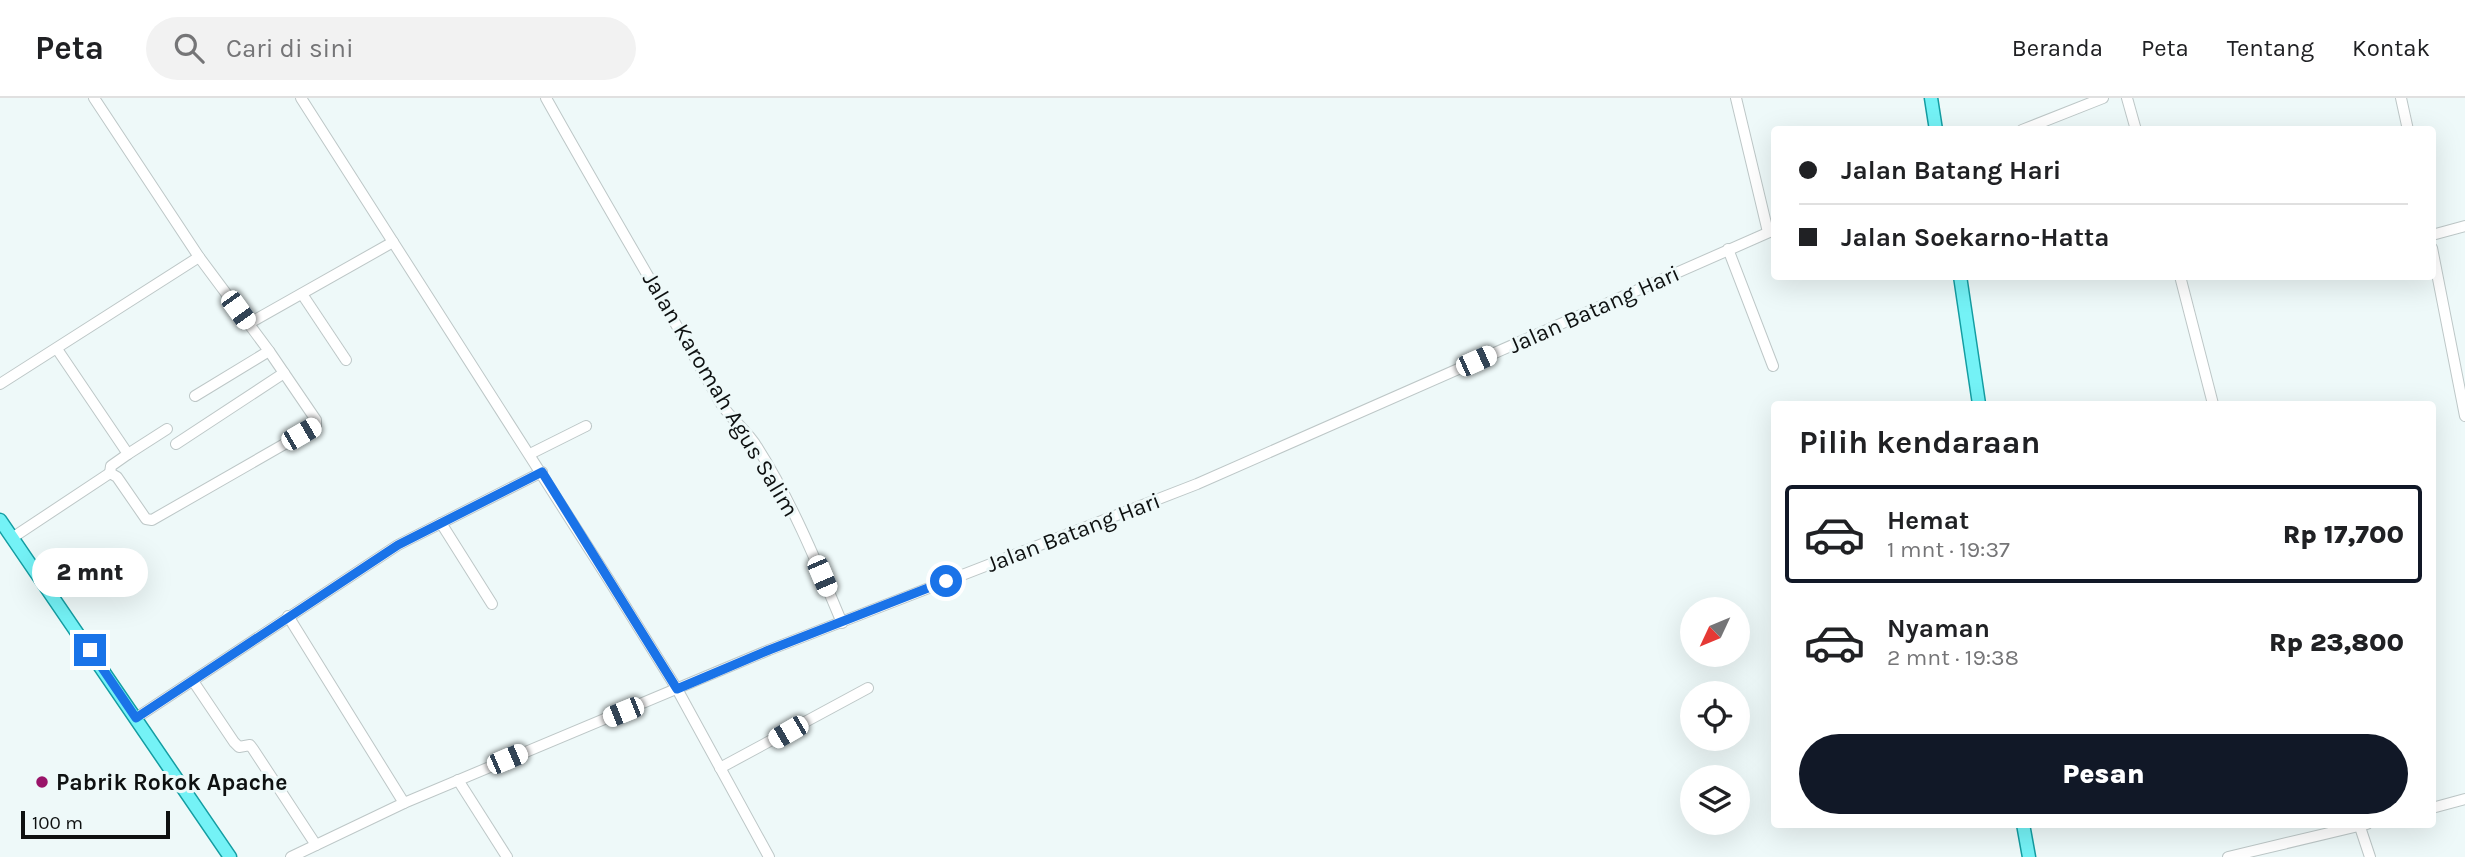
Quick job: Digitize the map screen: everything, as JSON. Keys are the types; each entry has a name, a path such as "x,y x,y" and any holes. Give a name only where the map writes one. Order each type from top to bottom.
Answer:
{"main road":[{"path":"1931,98 1936,126"},
{"path":"1961,280 1979,401"},
{"path":"0,520 230,857"},
{"path":"2024,828 2029,857"}],"street":[{"path":"94,98 199,257 316,420 316,425 309,430 150,521 117,477 110,473"},
{"path":"301,98 542,472 677,689 769,857"},
{"name":"Jalan Karomah Agus Salim","path":"546,98 722,405 756,445 803,528 842,623"},
{"path":"1735,98 1771,231"},
{"path":"2032,126 2103,98"},
{"path":"2127,98 2135,126"},
{"path":"2401,98 2406,126"},
{"path":"2436,234 2465,226"},
{"name":"Jalan Batang Hari","path":"291,857 404,803 769,650 1197,484 1771,231"},
{"path":"248,324 393,242"},
{"path":"1728,249 1773,366"},
{"path":"0,384 199,257"},
{"path":"2436,268 2465,416"},
{"path":"2180,280 2212,401"},
{"path":"302,294 346,360"},
{"path":"57,349 128,454"},
{"path":"195,396 269,351"},
{"path":"176,443 284,373"},
{"path":"530,454 586,426"},
{"path":"12,538 110,473 111,466 167,429"},
{"path":"136,718 398,545 542,472"},
{"path":"441,523 492,604"},
{"path":"288,616 404,803"},
{"path":"193,681 234,742 239,747 250,745 316,845"},
{"path":"720,768 868,688"},
{"path":"458,780 507,857"},
{"path":"2436,807 2465,799"},
{"path":"2228,857 2349,828"},
{"path":"2363,828 2370,857"}],"place":[{"name":"Pabrik Rokok Apache","path":"42,782"}],"route":[{"path":"90,650 136,718 398,545 542,472 677,689 946,581"}]}
